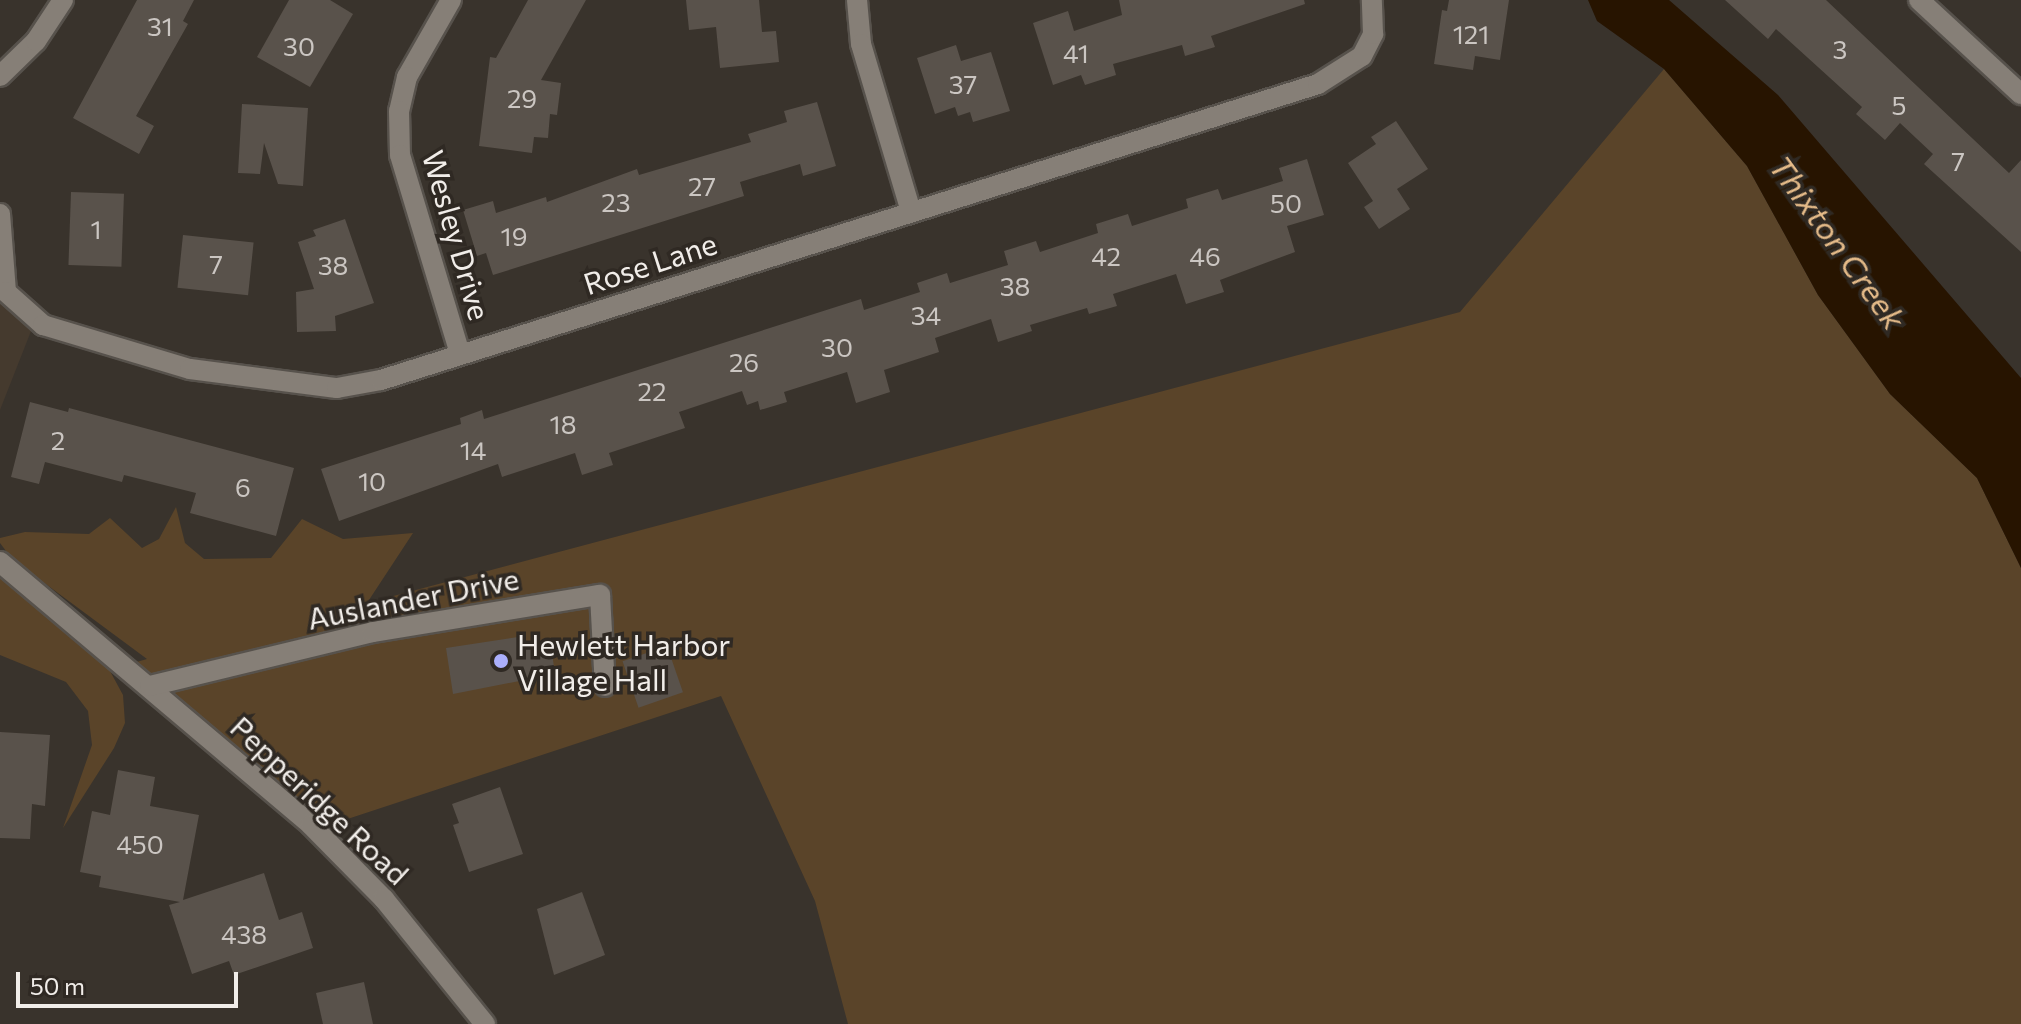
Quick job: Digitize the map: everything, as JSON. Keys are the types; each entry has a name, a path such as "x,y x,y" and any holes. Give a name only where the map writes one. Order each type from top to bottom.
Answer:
{"street":[{"path":"0,76 36,41 63,0"},
{"name":"Wesley Drive","path":"451,0 407,77 399,111 400,155 460,354"},
{"path":"857,0 861,44 911,212"},
{"name":"Rose Lane","path":"0,214 6,292 36,320 74,337 190,369 295,387 337,388 381,380 1318,84 1362,56 1373,34 1372,0"},
{"path":"1919,0 2021,94"},
{"name":"Pepperidge Road","path":"0,562 150,686 353,867 485,1024"},
{"name":"Auslander Drive","path":"150,686 373,632 600,595 605,686"}],"shaded area":[{"path":"1664,69 1747,166 1818,295 1890,394 1977,478 2021,568 2021,1024 848,1024 815,901 721,696 308,832 126,665 147,659 12,559 0,543 0,538 25,532 89,534 110,518 142,548 159,539 176,507 185,543 204,559 271,558 302,519 343,539 413,533 367,603 1460,312"},
{"path":"0,266 35,321 0,410"},
{"path":"0,575 29,603 73,632 110,671 123,695 125,723 114,748 63,828 92,745 88,711 66,682 0,655"}],"water":[{"name":"Thixton Creek","path":"1588,0 1669,0 1778,95 2021,378 2021,568 1977,478 1890,394 1818,295 1747,166 1664,69 1597,21"}],"building":[{"path":"137,0 194,0 183,21 188,24 136,116 154,126 139,154 73,118"},
{"path":"289,0 330,0 353,14 310,87 257,57"},
{"path":"528,0 586,0 541,80 561,83 557,115 550,114 548,138 534,137 532,153 479,146 490,57 496,58"},
{"path":"686,0 759,0 762,32 776,31 779,62 720,68 716,27 689,30"},
{"path":"1119,0 1304,0 1305,4 1211,36 1215,47 1185,56 1182,45 1113,64 1116,75 1085,85 1081,75 1053,85 1033,23 1068,11 1074,31 1122,15"},
{"path":"1449,0 1509,0 1500,60 1475,56 1473,70 1434,64 1442,10 1447,11"},
{"path":"1725,0 1826,0 2009,173 2021,160 2021,252 1924,164 1933,154 1900,123 1885,140 1856,114 1862,107 1776,29 1768,39"},
{"path":"956,45 961,61 991,52 1010,111 973,122 970,112 958,116 955,107 935,114 917,58"},
{"path":"817,102 836,166 803,176 800,164 740,182 744,196 493,275 486,253 477,256 463,210 493,201 496,213 546,197 547,202 637,169 639,175 751,142 748,134 787,122 784,111"},
{"path":"242,104 308,108 303,186 278,184 264,143 260,174 238,173"},
{"path":"1396,121 1428,169 1397,189 1410,209 1379,229 1364,207 1373,201 1348,163 1376,144 1371,137"},
{"path":"1307,159 1324,215 1287,226 1295,252 1220,280 1224,292 1186,304 1176,274 1113,294 1117,306 1089,314 1087,308 1030,325 1032,331 998,342 991,319 935,338 939,352 884,370 890,392 856,403 847,372 784,392 787,402 760,410 758,401 747,405 742,391 679,412 685,428 609,453 613,465 582,475 575,453 502,477 498,464 339,521 321,469 461,424 460,418 482,410 484,419 861,299 864,310 920,292 917,283 947,273 950,283 1008,265 1004,251 1036,241 1040,252 1098,233 1096,224 1128,214 1132,226 1188,208 1186,199 1218,189 1222,200 1283,181 1279,168"},
{"path":"71,192 124,194 121,267 68,265"},
{"path":"345,219 374,303 335,316 336,331 297,332 296,292 314,289 298,242 316,236 313,230"},
{"path":"183,235 254,242 248,295 177,288"},
{"path":"30,402 68,412 69,408 294,468 276,536 190,513 196,493 124,475 122,482 45,462 39,484 11,477"},
{"name":"Hewlett Harbor Village Hall","path":"525,636 526,643 550,639 555,674 453,694 446,648"},
{"path":"667,646 683,692 639,708 623,661"},
{"path":"0,732 50,735 45,806 32,804 30,839 0,838"},
{"path":"118,770 155,777 150,806 199,815 183,900 264,873 279,920 302,912 313,948 234,975 229,961 192,974 169,905 180,902 99,887 101,876 80,872 92,811 110,815"},
{"path":"500,787 523,854 469,872 453,825 459,823 452,804"},
{"path":"582,892 605,955 554,975 537,909"},
{"path":"364,982 373,1024 323,1024 316,993"}],"place":[{"name":"Hewlett Harbor Village Hall","path":"501,661"}]}
